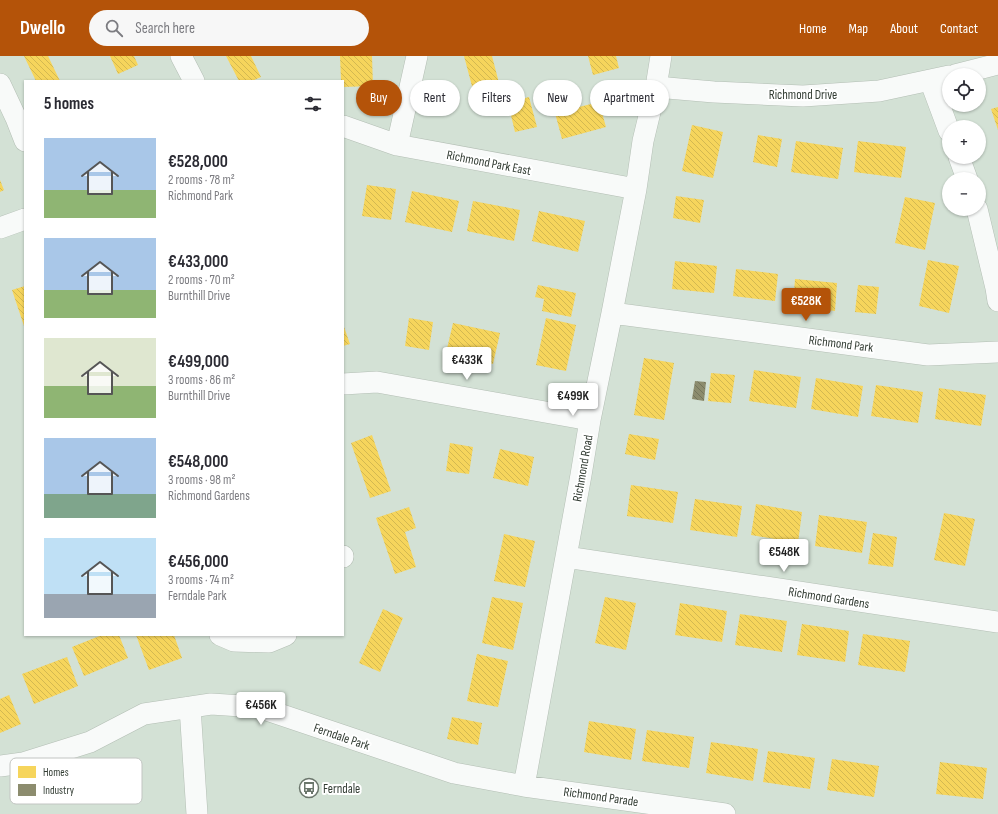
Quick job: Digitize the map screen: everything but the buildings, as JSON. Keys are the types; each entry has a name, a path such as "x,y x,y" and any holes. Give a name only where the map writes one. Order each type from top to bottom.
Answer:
{"street":[{"path":"181,56 193,80"},
{"path":"397,145 417,56"},
{"name":"Richmond Road","path":"657,80 661,56"},
{"path":"982,68 998,64"},
{"path":"940,78 947,120"},
{"name":"Richmond Drive","path":"669,88 714,92 803,96 879,92 940,78"},
{"path":"0,84 24,139"},
{"name":"Richmond Road","path":"524,786 590,420 612,313 636,189 643,141 649,116"},
{"name":"Richmond Park East","path":"344,126 397,145 636,189"},
{"path":"979,216 998,301"},
{"path":"0,228 24,219"},
{"name":"Richmond Park","path":"612,313 928,355 998,352"},
{"path":"344,384 378,382 590,420"},
{"name":"Richmond Gardens","path":"566,557 998,622"},
{"path":"222,636 234,641 269,642 284,636"},
{"name":"Ferndale Park","path":"40,758 90,742 144,714 211,704 258,707 454,773 524,786"},
{"path":"190,707 197,814"},
{"name":"Ferndale Park","path":"0,766 10,765"},
{"name":"Richmond Parade","path":"524,786 725,814"}],"place":[{"name":"Ferndale","path":"309,788"}]}
